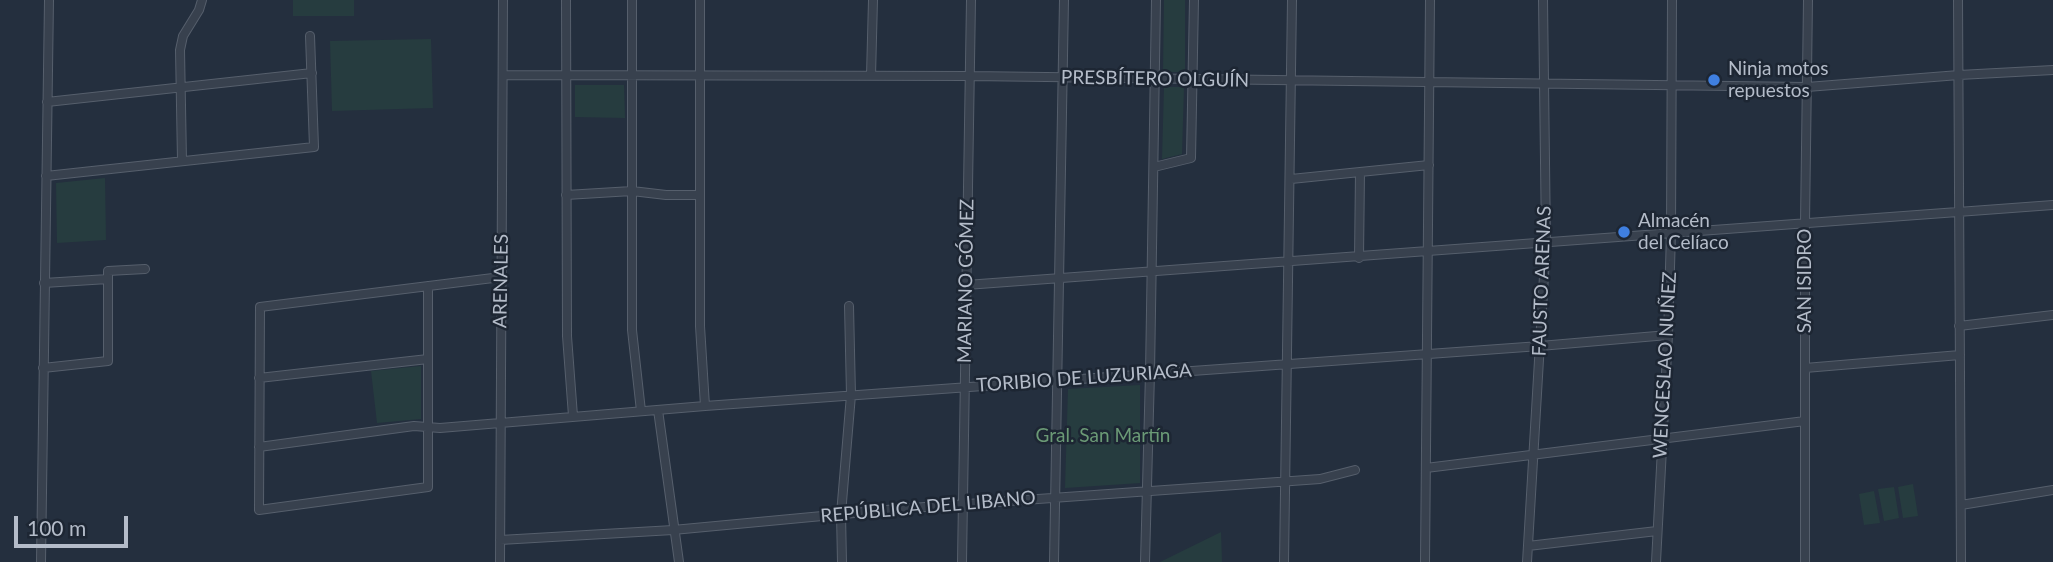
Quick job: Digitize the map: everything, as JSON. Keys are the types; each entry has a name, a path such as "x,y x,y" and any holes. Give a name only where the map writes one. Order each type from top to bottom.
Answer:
{"street":[{"path":"41,562 49,0"},
{"path":"182,161 180,50 183,36 202,0"},
{"name":"ARENALES","path":"499,562 503,0"},
{"path":"566,0 567,336 573,416"},
{"path":"632,0 632,330 640,411"},
{"path":"700,0 699,326 705,406"},
{"path":"871,76 873,0"},
{"name":"MARIANO GÓMEZ","path":"962,562 971,0"},
{"path":"1054,562 1064,0"},
{"path":"1145,562 1156,0"},
{"path":"1154,167 1191,158 1194,0"},
{"path":"1283,562 1293,0"},
{"path":"1425,562 1430,0"},
{"name":"FAUSTO ARENAS","path":"1527,562 1546,242 1543,0"},
{"name":"WENCESLAO NUÑEZ","path":"1656,562 1671,233 1672,0"},
{"name":"SAN ISIDRO","path":"1805,562 1808,0"},
{"path":"1958,0 1961,562"},
{"path":"46,176 314,147 310,36"},
{"name":"PRESBÍTERO OLGUÍN","path":"503,75 970,76 1807,87 2053,70"},
{"path":"47,102 312,73"},
{"path":"1291,179 1429,166"},
{"path":"1359,258 1360,172"},
{"path":"566,195 632,191 699,195"},
{"path":"967,285 2053,205"},
{"path":"43,368 108,361 108,271 145,269"},
{"path":"428,286 428,488 259,510 260,307 428,286 501,278"},
{"path":"44,283 108,279"},
{"path":"842,562 841,514 851,396 849,306"},
{"path":"1959,326 2053,314"},
{"name":"TORIBIO DE LUZURIAGA","path":"259,447 414,426 440,428 1668,335"},
{"path":"1805,368 1960,355"},
{"path":"259,378 428,359"},
{"path":"658,410 679,562"},
{"path":"1426,468 1805,421"},
{"name":"REPÚBLICA DEL LIBANO","path":"500,541 1320,479 1355,470"},
{"path":"1961,505 2053,490"},
{"path":"1528,546 1657,531"}],"green space":[{"path":"293,0 354,0 354,16 293,16"},
{"path":"1164,0 1185,0 1185,72 1163,72"},
{"path":"431,39 433,108 332,111 330,41"},
{"path":"575,85 624,85 625,118 575,117"},
{"path":"1164,87 1184,87 1182,154 1162,159"},
{"path":"105,178 106,240 57,243 56,183"},
{"path":"421,366 421,419 377,423 371,371"},
{"name":"Gral. San Martín","path":"1140,385 1140,483 1065,488 1068,389"},
{"path":"1913,484 1918,516 1903,518 1898,487"},
{"path":"1894,487 1899,518 1884,521 1878,489"},
{"path":"1874,491 1880,523 1864,525 1859,494"},
{"path":"1221,532 1222,562 1160,562"}],"place":[{"name":"Ninja motos repuestos","path":"1714,80"},
{"name":"Almacén del Celíaco","path":"1624,232"}]}
